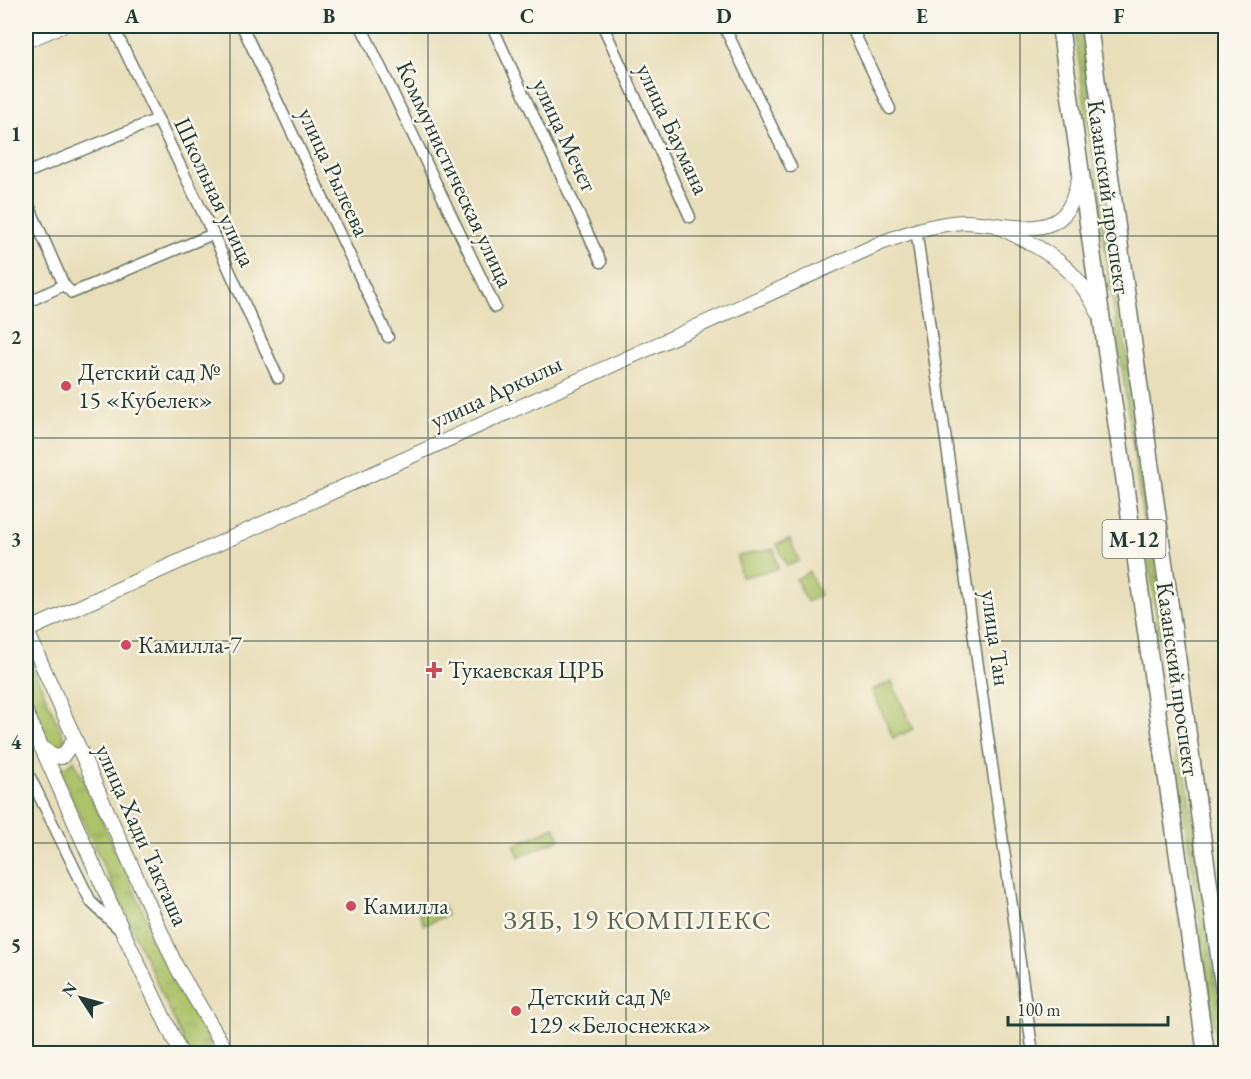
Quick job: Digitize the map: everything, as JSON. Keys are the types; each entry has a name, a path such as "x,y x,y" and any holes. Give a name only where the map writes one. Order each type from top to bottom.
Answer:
{"main road":[{"name":"Казанский проспект","path":"1060,26 1206,1053"},
{"name":"Казанский проспект","path":"1089,26 1226,1006"}],"street":[{"path":"26,41 61,26"},
{"name":"Школьная улица","path":"113,26 213,234 278,378"},
{"name":"улица Рылеева","path":"242,26 388,337"},
{"name":"Коммунистическая улица","path":"361,26 495,307"},
{"name":"улица Мечет","path":"492,26 601,262"},
{"name":"улица Баумана","path":"603,26 690,217"},
{"path":"724,26 791,167"},
{"path":"851,26 890,109"},
{"path":"26,173 158,119"},
{"name":"улица Аркылы","path":"26,630 587,374 916,229 961,222 1034,227 1054,222 1072,204 1080,173"},
{"path":"26,199 64,285 72,293 213,234"},
{"path":"992,223 1033,244 1063,264 1086,287 1104,324"},
{"name":"улица Тан","path":"916,229 1033,1053"},
{"path":"26,303 64,285"},
{"name":"улица Хади Такташа","path":"26,630 176,966 228,1053"},
{"path":"26,712 124,934 181,1053"},
{"path":"41,747 53,756 62,757 75,739"},
{"path":"26,769 91,902 124,934"}],"green space":[{"path":"1074,26 1080,26 1225,1053 1218,1053"},
{"path":"790,539 799,561 787,566 777,544"},
{"path":"774,549 778,569 741,577 737,556"},
{"path":"809,572 820,595 807,602 796,579"},
{"path":"26,652 66,742 58,750 48,745 26,694"},
{"path":"892,682 913,729 893,738 872,690"},
{"path":"74,760 171,971 215,1053 189,1053 58,767 68,766"},
{"path":"555,827 560,839 519,857 514,845"},
{"path":"442,904 447,915 424,925 419,913"}],"place":[{"name":"Детский сад № 15 «Кубелек»","path":"66,386"},
{"name":"Камилла-7","path":"126,645"},
{"name":"Тукаевская ЦРБ","path":"434,670"},
{"name":"Камилла","path":"351,906"},
{"name":"Детский сад № 129 «Белоснежка»","path":"516,1011"}],"district":[{"name":"ЗЯБ, 19 КОМПЛЕКС","path":"638,920"}]}
